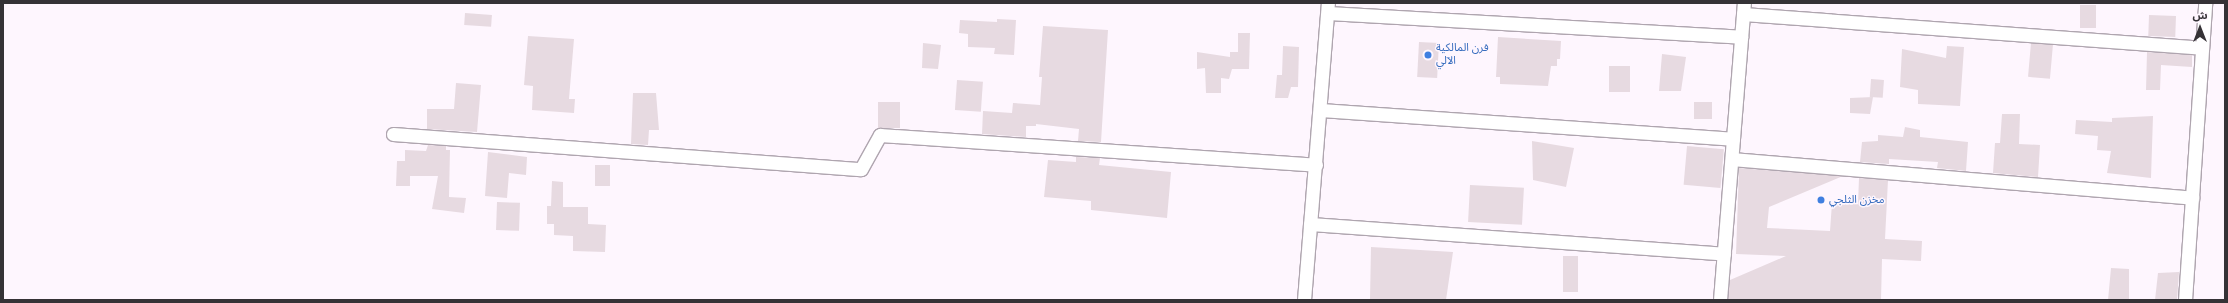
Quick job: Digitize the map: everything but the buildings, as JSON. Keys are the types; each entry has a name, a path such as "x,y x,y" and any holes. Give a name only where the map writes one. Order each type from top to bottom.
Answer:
{"street":[{"path":"2185,300 2205,3"},
{"path":"1304,300 1328,8 1741,37"},
{"path":"1720,300 1743,8 2202,48"},
{"path":"1320,110 1733,139"},
{"path":"393,134 862,169 880,135 1316,165"},
{"path":"1732,158 2192,198"},
{"path":"1310,224 1724,254"}],"place":[{"name":"فرن المالكية الآلي","path":"1428,55"},
{"name":"مخزن الثلجي","path":"1821,200"}]}
